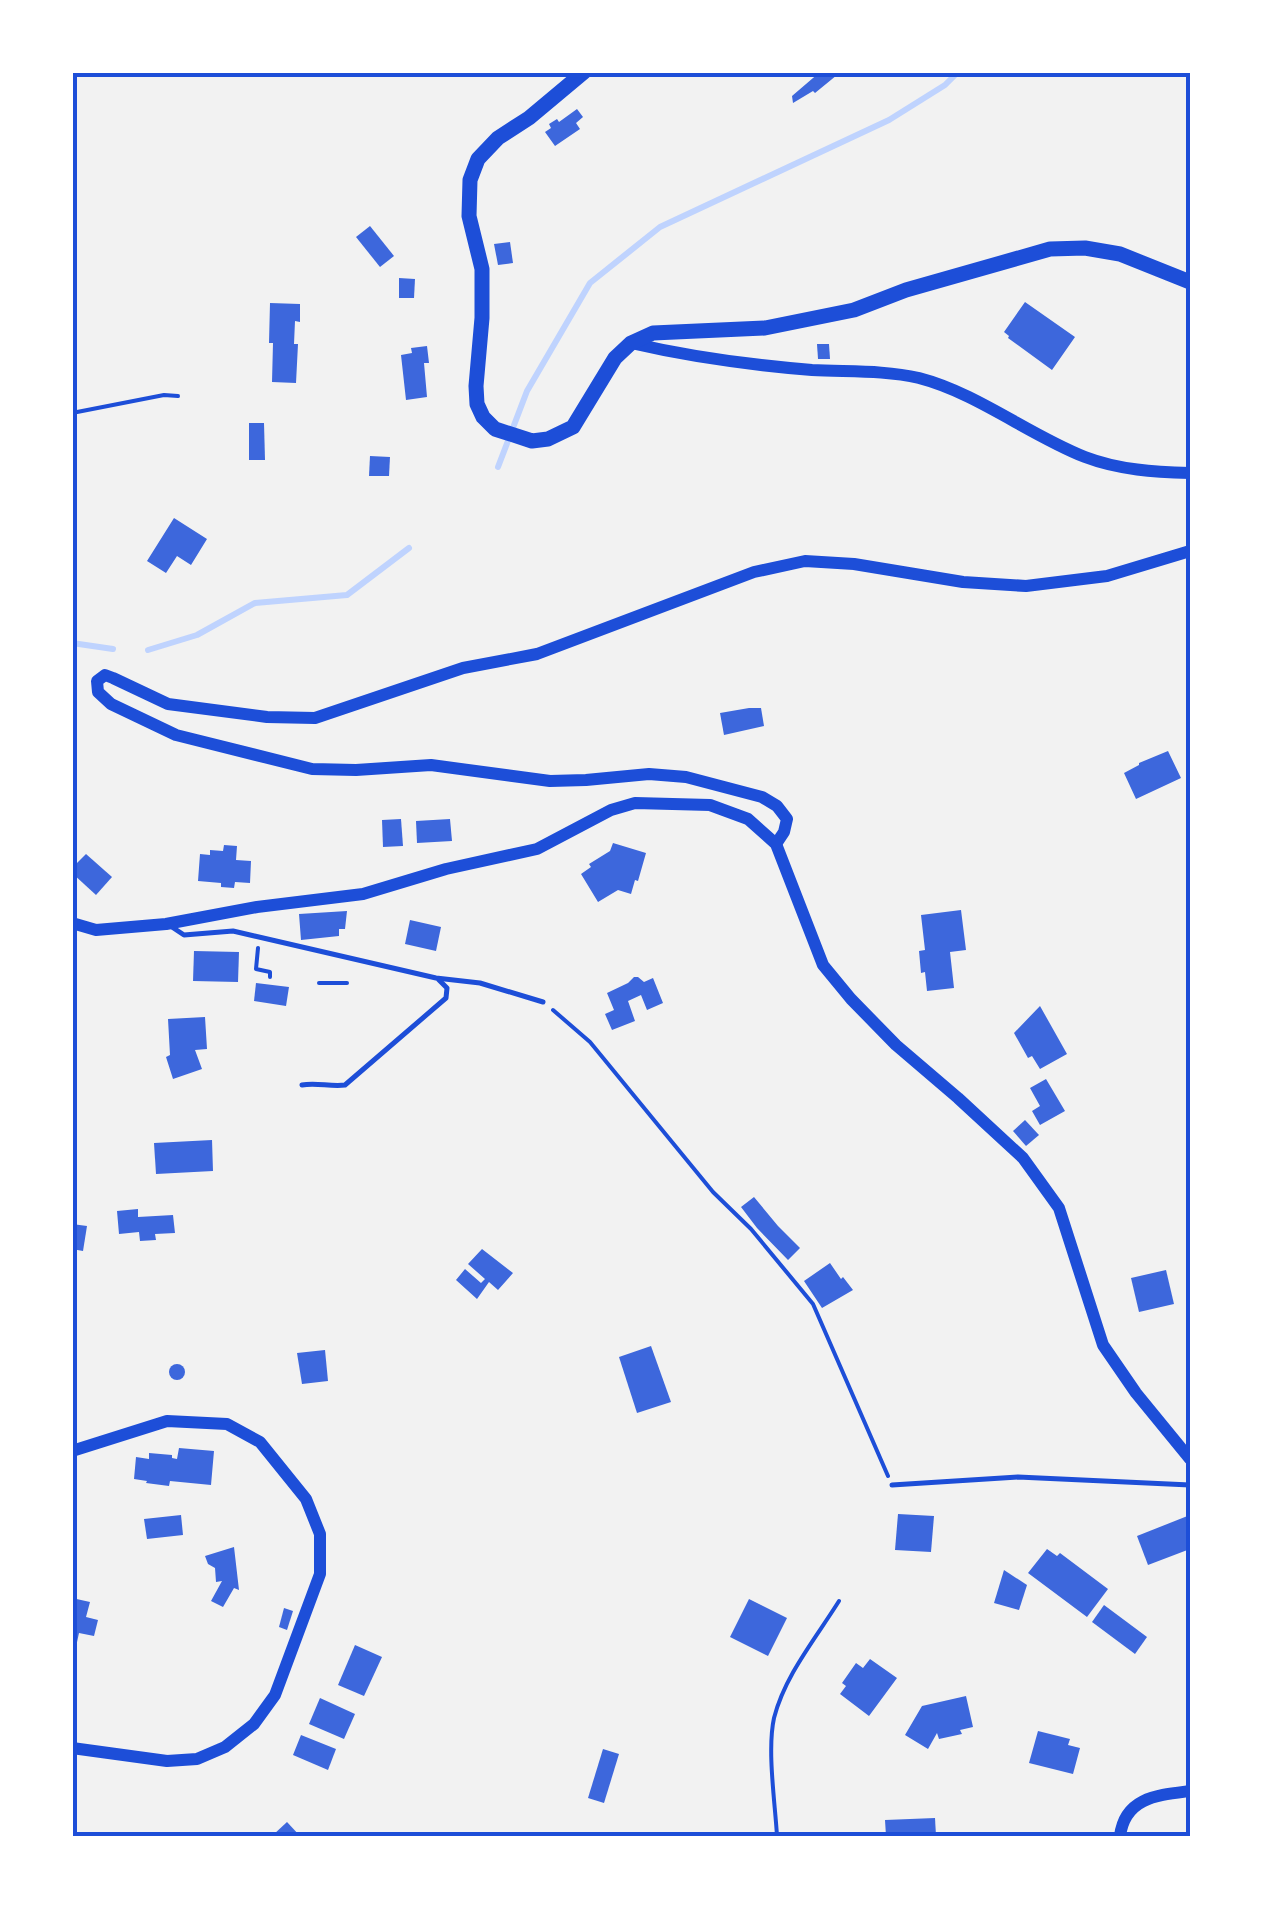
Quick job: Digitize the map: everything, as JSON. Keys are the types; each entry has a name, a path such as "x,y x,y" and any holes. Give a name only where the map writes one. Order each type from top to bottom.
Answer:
{"main road":[{"path":"584,72 529,118 498,138 478,160 470,180 470,216 482,270 477,404 482,417 495,428 532,441 548,439 573,427 615,358 631,342 653,333 765,328 854,310 906,290 1050,248 1120,254 1190,282"}],"street":[{"path":"631,342 686,356 922,379 1086,458 1148,472 1190,473"},
{"path":"776,844 787,820 777,806 762,797 686,777 648,774 550,781 431,765 312,769 176,735 111,704 98,692 97,681 105,675 168,704 315,718 463,668 537,654 754,572 805,561 854,564 963,582 1026,586 1107,576 1190,551"},
{"path":"72,923 96,930 166,924 363,894 537,848 611,810 635,803 710,805 748,819 776,844 823,965 850,1000 1022,1158 1058,1208 1103,1345 1190,1459"},
{"path":"72,1450 167,1421 228,1424 260,1442 306,1498 320,1534 320,1574 275,1696 254,1724 225,1747 197,1759 167,1761 72,1748"},
{"path":"1120,1836 1122,1823 1138,1803 1156,1795 1190,1791"}],"lane":[{"path":"166,924 184,935 234,932 436,978 480,983 543,1002"},
{"path":"302,1085 345,1085 446,998 447,988 436,978"},
{"path":"892,1484 1018,1477 1190,1485"}],"path":[{"path":"72,413 164,395 178,396"},
{"path":"260,938 256,969 270,972 270,976"},
{"path":"318,983 347,983"},
{"path":"543,1002 590,1042 713,1192 751,1229 813,1304 892,1484"},
{"path":"777,1836 774,1720 789,1679 839,1601"}],"building":[{"path":"820,72 837,75 815,93 793,103 792,96"},
{"path":"577,109 583,117 576,123 580,129 555,146 545,132 551,128 549,124"},
{"path":"370,226 394,256 380,267 356,237"},
{"path":"510,242 513,263 498,265 494,244"},
{"path":"399,278 415,279 414,298 399,298"},
{"path":"1025,302 1075,337 1052,370 1004,332"},
{"path":"270,303 300,304 300,322 295,321 296,383 272,382"},
{"path":"817,344 829,344 830,359 818,359"},
{"path":"427,346 427,397 406,400 401,355 412,353 411,348"},
{"path":"249,423 264,423 265,460 249,460"},
{"path":"370,456 390,457 389,476 369,476"},
{"path":"174,518 207,539 191,565 177,556 166,573 147,561"},
{"path":"761,708 764,726 724,735 720,713"},
{"path":"1168,751 1181,778 1136,799 1124,773"},
{"path":"401,819 403,846 383,847 382,820"},
{"path":"450,819 452,841 417,843 416,821"},
{"path":"613,843 646,853 631,894 618,890 598,902 581,874 610,851"},
{"path":"224,845 237,846 236,860 251,861 250,883 235,882 234,888 198,881 200,854 223,851"},
{"path":"86,854 112,877 96,895 72,873"},
{"path":"961,910 966,950 950,952 954,988 927,991 919,951 925,950 921,915"},
{"path":"347,911 345,929 339,929 339,936 301,940 299,914"},
{"path":"410,920 441,927 436,951 405,944"},
{"path":"194,951 239,952 238,982 193,981"},
{"path":"634,977 644,982 653,978 663,1003 647,1010 641,995 628,1001 635,1021 612,1030 605,1014 614,1010 607,993"},
{"path":"256,983 289,987 286,1006 254,1001"},
{"path":"1040,1006 1067,1054 1040,1069 1032,1056 1028,1058 1014,1033"},
{"path":"205,1017 207,1049 195,1050 202,1069 173,1079 166,1057 170,1055 168,1019"},
{"path":"1046,1079 1065,1111 1040,1125 1032,1111 1040,1106 1030,1088"},
{"path":"1025,1120 1039,1135 1026,1146 1013,1131"},
{"path":"212,1140 213,1171 156,1174 154,1143"},
{"path":"754,1197 800,1248 788,1260 741,1207"},
{"path":"138,1209 138,1217 173,1215 175,1233 155,1234 156,1240 140,1241 139,1232 119,1234 117,1211"},
{"path":"72,1224 87,1226 83,1251 72,1249"},
{"path":"482,1249 513,1273 498,1290 489,1282 477,1299 456,1280 465,1269 481,1283 485,1279 468,1264"},
{"path":"830,1263 853,1290 822,1308 804,1281"},
{"path":"1166,1270 1174,1304 1139,1312 1131,1278"},
{"path":"651,1346 671,1402 637,1413 619,1357"},
{"path":"325,1350 328,1381 302,1384 297,1353"},
{"path":"177,1364 185,1372 177,1380 169,1372"},
{"path":"179,1448 214,1451 211,1485 170,1481 169,1486 134,1479 136,1457 149,1459 149,1453 177,1459"},
{"path":"898,1514 934,1516 931,1552 895,1550"},
{"path":"181,1515 183,1535 147,1539 144,1519"},
{"path":"1190,1515 1190,1549 1148,1565 1137,1536"},
{"path":"234,1547 239,1590 234,1588 223,1607 211,1601 222,1581 216,1582 215,1568 205,1556"},
{"path":"1047,1549 1057,1556 1060,1553 1108,1589 1087,1617 1028,1573"},
{"path":"1004,1570 1027,1585 1019,1610 994,1603"},
{"path":"72,1598 90,1602 86,1617 98,1620 94,1636 79,1633 74,1656"},
{"path":"749,1599 787,1618 768,1656 730,1637"},
{"path":"1104,1605 1147,1637 1135,1654 1092,1622"},
{"path":"284,1608 293,1611 287,1630 279,1627"},
{"path":"355,1645 382,1657 364,1696 338,1685"},
{"path":"870,1659 897,1678 869,1716 840,1694 846,1686 842,1683 856,1663 863,1668"},
{"path":"966,1696 973,1727 939,1739 937,1733 928,1749 905,1735 922,1706"},
{"path":"320,1698 355,1714 344,1739 309,1724"},
{"path":"1038,1731 1070,1739 1068,1745 1080,1748 1073,1774 1029,1763"},
{"path":"301,1735 336,1749 328,1770 293,1755"},
{"path":"603,1749 619,1754 604,1803 588,1798"},
{"path":"935,1818 936,1836 886,1836 885,1820"},
{"path":"287,1822 300,1836 273,1835"}],"waterway":[{"path":"498,467 527,391 590,283 660,227 889,120 945,85 958,72"},
{"path":"148,650 197,635 255,603 347,595 409,548"},
{"path":"72,643 113,649"}]}
